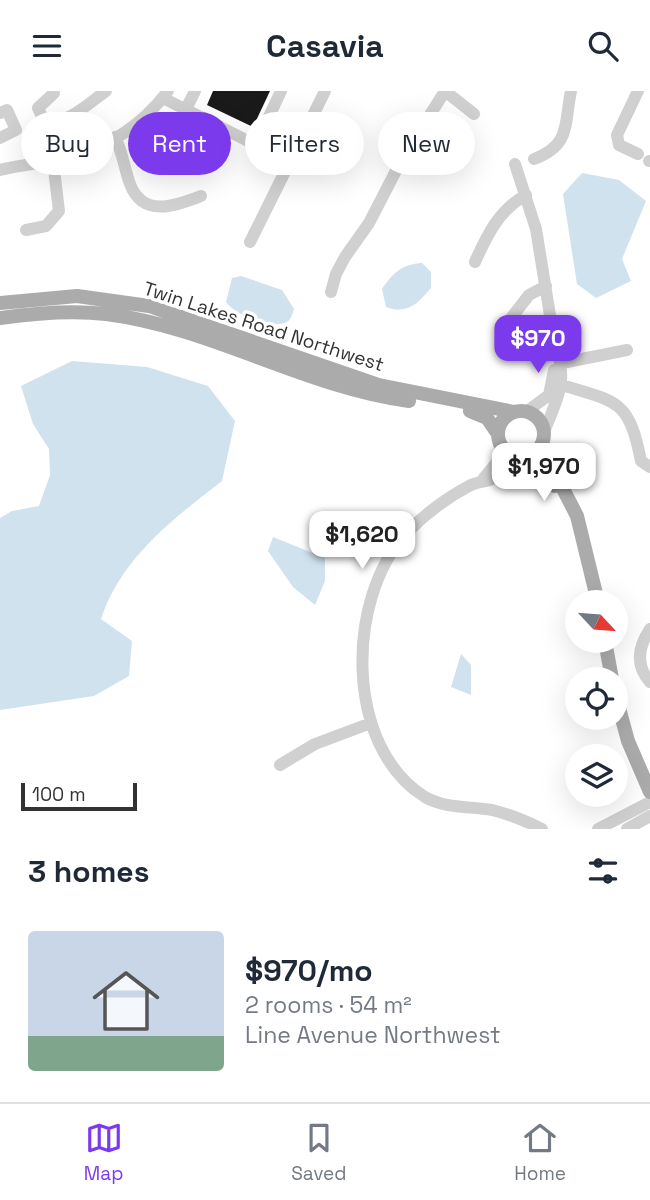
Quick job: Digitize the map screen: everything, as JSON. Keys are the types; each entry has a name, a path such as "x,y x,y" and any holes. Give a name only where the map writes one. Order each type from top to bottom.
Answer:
{"main road":[{"name":"Twin Lakes Road Northwest","path":"0,303 60,296 94,297 140,304 192,318 379,385 520,412"},
{"name":"Twin Lakes Road Northwest","path":"0,318 70,312 140,320 347,388 387,398 466,409 487,418 500,440"},
{"path":"543,439 531,456 512,456 500,440 503,421 520,412 539,419 543,439 571,501 595,590"},
{"path":"522,457 545,474 555,487 571,519 580,529"},
{"path":"625,730 650,792"}],"street":[{"path":"54,93 38,108 43,119 52,123 62,120 106,91"},
{"path":"186,109 195,91"},
{"path":"201,196 169,208 143,201 130,185 123,152 115,137 136,126 164,94 186,109 252,143 258,140 281,91"},
{"path":"250,242 325,91"},
{"path":"331,292 345,257 369,223 401,161 445,91 471,112"},
{"path":"534,159 549,153 561,141 571,91"},
{"path":"638,91 617,135 619,145 645,159"},
{"path":"0,113 7,110 16,131 0,138"},
{"path":"514,165 536,229 555,345 562,363 562,385 543,439"},
{"path":"0,169 21,166"},
{"path":"26,230 46,226 59,211 55,175"},
{"path":"475,263 496,222 508,207 526,195"},
{"path":"508,322 529,295 546,286"},
{"path":"520,412 542,402 552,388 555,345"},
{"path":"562,363 627,350"},
{"path":"562,385 621,407 631,420 641,461 650,467"},
{"path":"480,482 495,466 500,440"},
{"path":"522,457 500,474 463,490 413,527 381,569 372,592 363,660 365,698 370,723 394,768 408,784 425,797 449,806 501,813 542,829"},
{"path":"650,629 641,644 639,660 644,675 650,682"},
{"path":"280,765 316,744 370,723"},
{"path":"598,829 650,802"},
{"path":"626,829 650,817"}],"water":[{"path":"582,173 619,180 646,201 622,259 631,281 596,298 577,284 563,194"},
{"path":"422,263 431,272 431,288 412,306 400,310 386,307 382,289 390,278 403,267"},
{"path":"241,276 282,290 294,309 289,321 278,324 261,322 230,307 226,302 232,278"},
{"path":"72,361 147,367 208,386 235,421 222,481 151,541 121,577 110,597 101,619 132,641 129,676 94,696 0,710 0,518 12,511 39,506 50,475 49,449 33,424 21,386"},
{"path":"273,537 325,558 325,581 315,605 293,587 268,551"},
{"path":"461,654 471,665 471,695 451,687"}],"building":[{"path":"213,91 270,91 260,112 245,112 245,123 231,116 231,112 222,112 207,105"}]}
